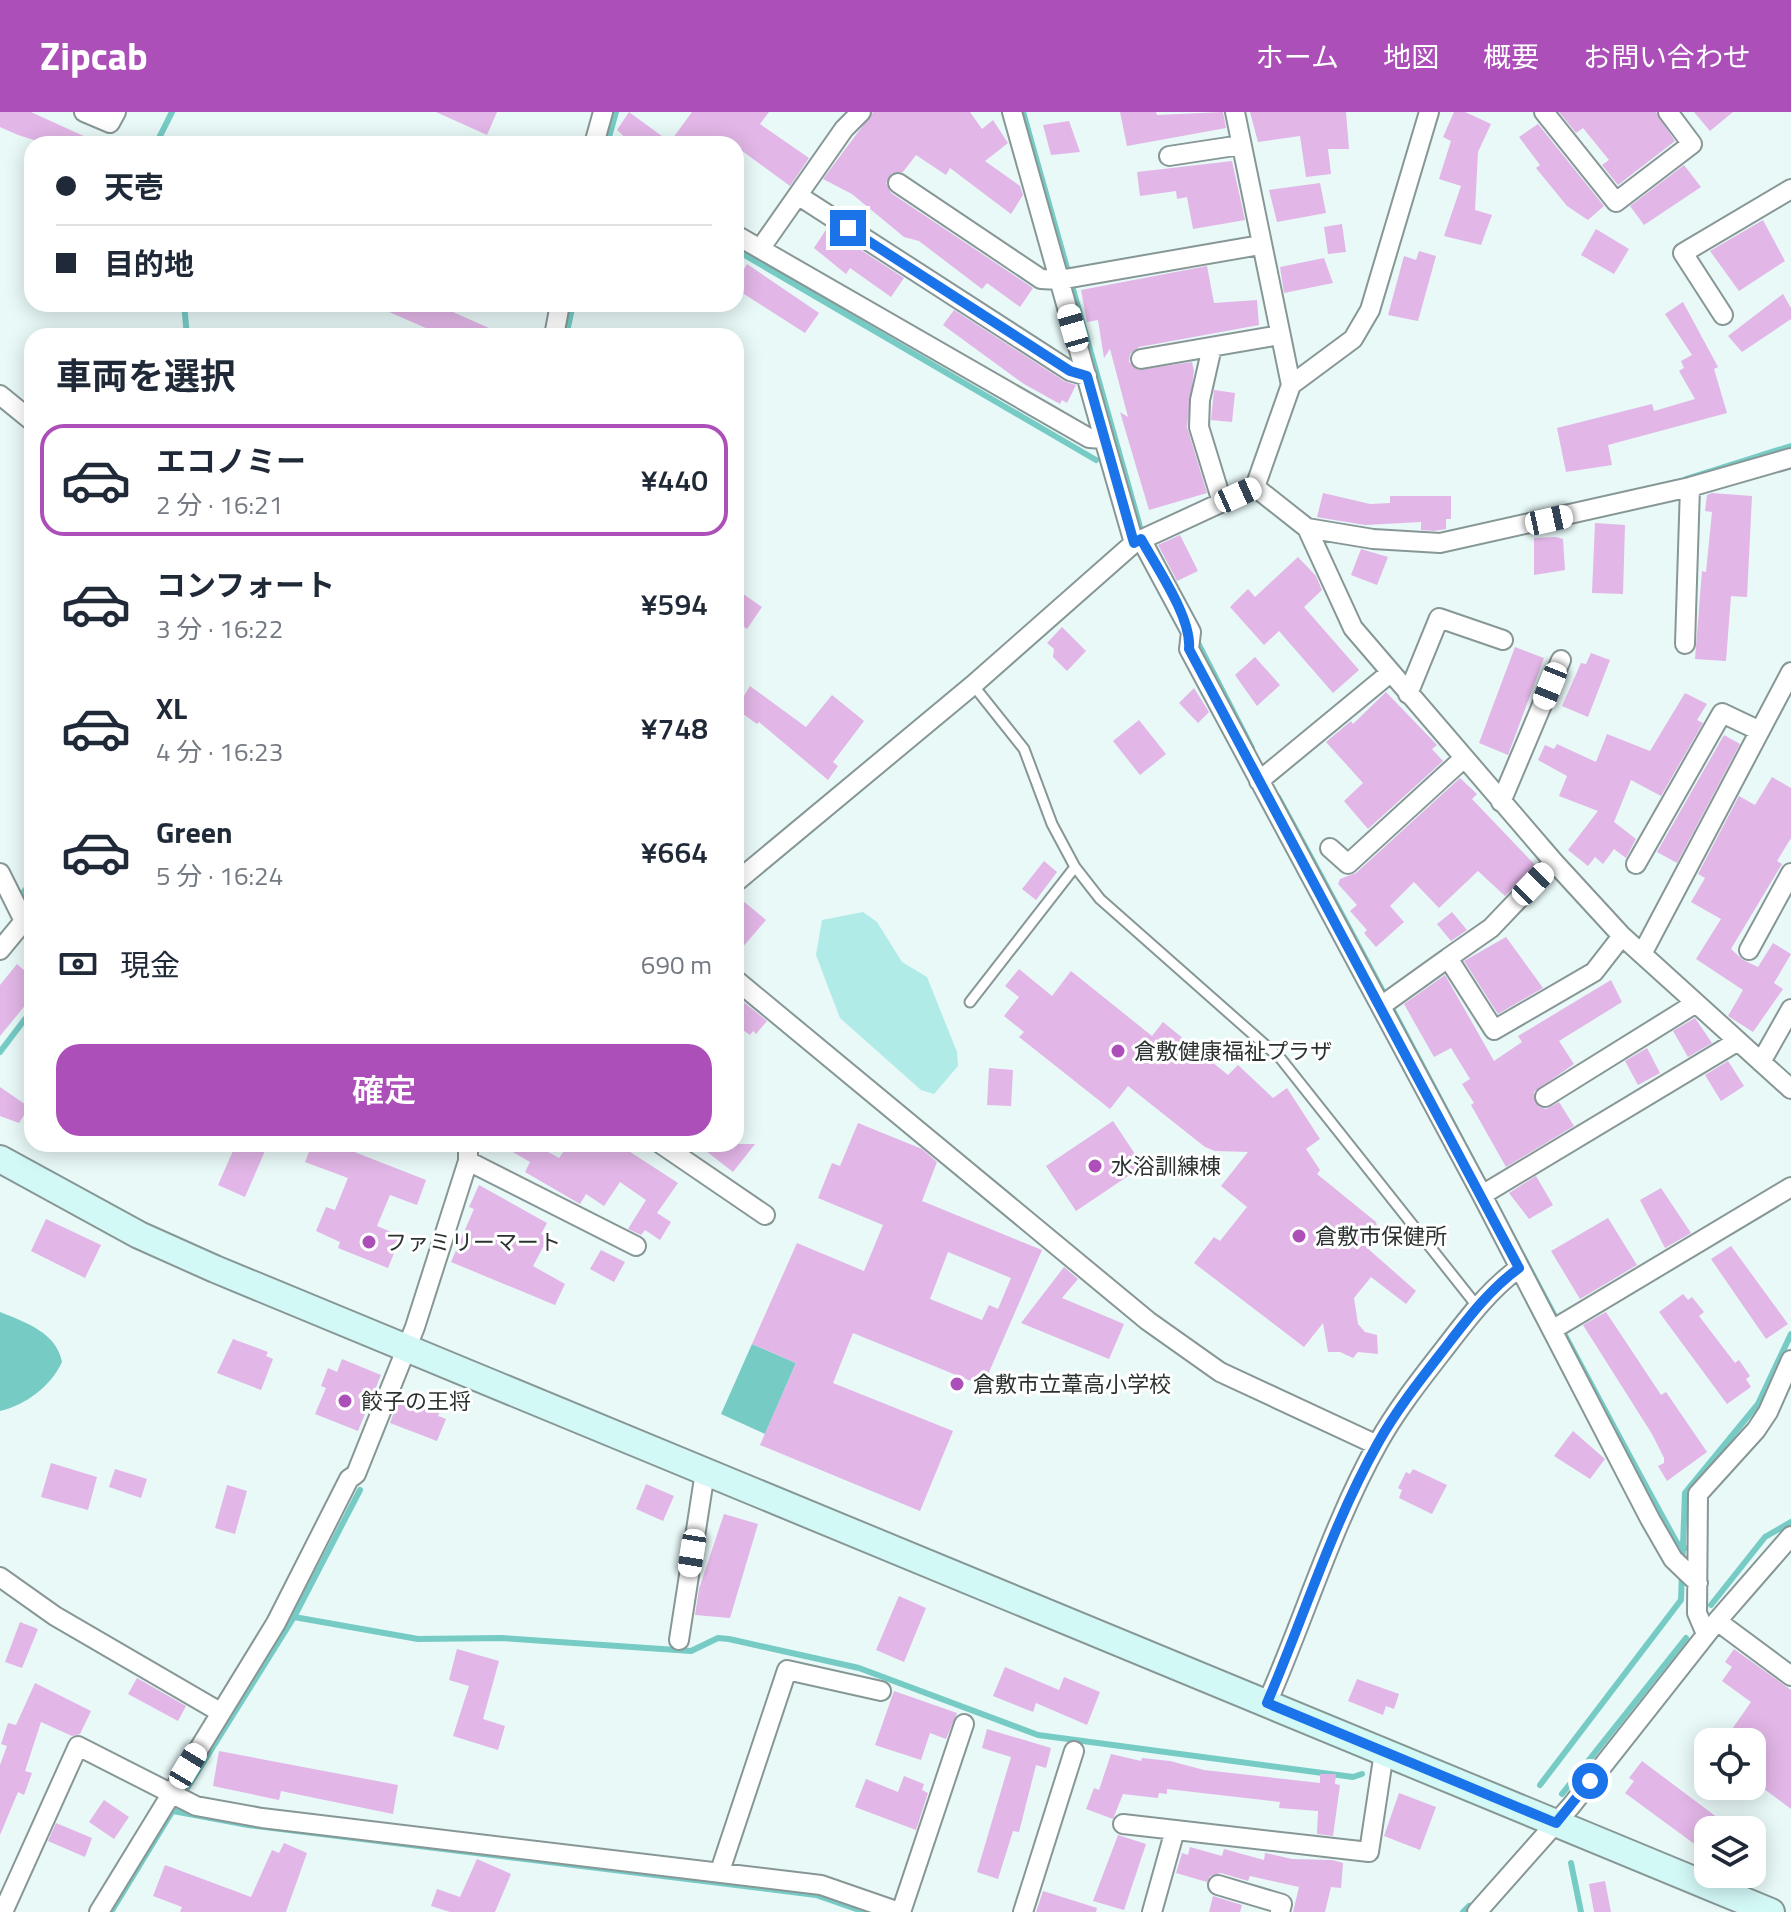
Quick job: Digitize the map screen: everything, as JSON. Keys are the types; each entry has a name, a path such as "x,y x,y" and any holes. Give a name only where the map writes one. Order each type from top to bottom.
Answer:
{"street":[{"path":"84,112 110,123 116,112"},
{"path":"596,136 603,112"},
{"path":"1012,112 1068,277 1087,376 1104,439 1138,541 1191,632 1189,649 1264,777 1487,1191 1519,1268 1557,1327 1689,1575 1697,1613 1712,1628 1791,1676"},
{"path":"744,875 973,685 1138,541 1255,487 1291,385 1235,112"},
{"path":"1291,385 1353,339 1370,310 1429,112"},
{"path":"1544,112 1616,202 1692,144 1668,112"},
{"path":"760,249 857,113"},
{"path":"1169,156 1241,145"},
{"path":"898,183 1041,279 1260,245"},
{"path":"1723,315 1683,253 1791,189"},
{"path":"799,196 1070,371 1087,376"},
{"path":"744,240 1089,438 1104,439"},
{"path":"1141,359 1280,335"},
{"path":"1212,347 1200,400 1199,427 1222,502"},
{"path":"0,395 24,414"},
{"path":"1307,528 1373,539 1440,543 1690,487 1791,458"},
{"path":"1255,487 1307,528 1353,628 1554,862 1622,936 1791,1089"},
{"path":"1685,644 1690,487"},
{"path":"1408,694 1439,618 1503,640"},
{"path":"1501,802 1561,660"},
{"path":"1642,954 1791,672"},
{"path":"1264,777 1390,673"},
{"path":"1636,864 1722,713 1760,731"},
{"path":"1330,848 1348,864 1463,759"},
{"path":"1386,1003 1491,928 1554,862"},
{"path":"0,873 24,921 0,950"},
{"path":"1749,950 1791,873"},
{"path":"1448,958 1494,1030 1594,972 1622,936"},
{"path":"744,987 1148,1321 1220,1372 1377,1445"},
{"path":"1545,1097 1696,1003"},
{"path":"1761,1062 1791,1009"},
{"path":"1487,1191 1738,1041"},
{"path":"673,1152 765,1215"},
{"path":"99,1912 179,1797 220,1712 276,1623 349,1479 356,1474 407,1347 468,1153 636,1246"},
{"path":"0,1159 139,1235 1771,1912"},
{"path":"1557,1327 1791,1187"},
{"path":"1267,1703 1348,1505 1377,1445 1402,1404 1477,1306 1494,1286 1519,1268"},
{"path":"1689,1575 1698,1494 1756,1430 1768,1412 1791,1360"},
{"path":"679,1640 705,1472"},
{"path":"1477,1912 1556,1823 1712,1628 1791,1536"},
{"path":"0,1577 55,1616 220,1712"},
{"path":"720,1871 787,1670 881,1691"},
{"path":"3,1912 78,1746 179,1797 262,1818 821,1885 900,1912 964,1724"},
{"path":"1023,1912 1074,1751"},
{"path":"1123,1824 1369,1852 1384,1752"},
{"path":"1152,1912 1175,1830"},
{"path":"1218,1885 1282,1904 1280,1912"}],"lane":[{"path":"973,685 1024,749 1052,824 1075,867 1121,921 1281,1059 1318,1101 1436,1258 1477,1306"},
{"path":"970,1002 1075,867"}],"shaded area":[{"path":"863,912 877,922 902,962 927,977 957,1052 958,1066 934,1094 921,1090 840,1018 816,955 822,920"},
{"path":"0,1312 47,1336 54,1343 62,1362 37,1393 0,1411"},
{"path":"752,1344 796,1363 765,1434 721,1414"}],"building":[{"path":"0,112 31,112 84,136 24,137 0,127"},
{"path":"436,112 497,112 487,135"},
{"path":"629,112 662,136 623,136 617,130"},
{"path":"692,112 769,112 760,124 809,158 790,186 744,152 744,136 674,136"},
{"path":"873,112 970,112 982,129 993,120 1008,143 985,161 1020,186 1023,195 1011,214 950,168 946,175 916,155 903,172 892,173 886,183 891,193 1033,288 1020,307 987,283 982,289 919,241 904,237 852,194 823,179"},
{"path":"1120,112 1156,112 1157,115 1223,112 1226,128 1127,146"},
{"path":"1250,112 1346,112 1349,149 1328,149 1331,174 1306,177 1300,136 1258,142"},
{"path":"1454,112 1465,112 1491,124 1478,152 1475,210 1492,215 1481,245 1444,236 1461,186 1439,179 1451,141 1443,137"},
{"path":"1559,112 1656,112 1675,141 1618,185 1602,165 1609,160 1583,128 1576,133"},
{"path":"1694,112 1733,112 1710,131"},
{"path":"1069,121 1080,152 1051,155 1043,125"},
{"path":"1538,124 1604,206 1588,220 1567,206 1536,168 1540,165 1519,137"},
{"path":"1232,161 1245,220 1193,229 1187,197 1177,199 1176,191 1140,196 1137,172"},
{"path":"1684,165 1701,187 1644,225 1630,206"},
{"path":"1320,183 1326,213 1277,222 1269,190"},
{"path":"1763,220 1785,261 1739,291 1710,251"},
{"path":"1342,224 1346,252 1328,254 1324,227"},
{"path":"827,228 904,278 891,297 850,268 846,274 814,248"},
{"path":"1596,229 1629,249 1614,274 1581,255"},
{"path":"1419,251 1436,256 1418,321 1388,315 1404,256 1416,260"},
{"path":"1324,258 1333,283 1284,293 1280,267"},
{"path":"747,264 819,313 805,333 744,294 744,269"},
{"path":"1207,266 1214,303 1257,300 1259,325 1139,347 1130,354 1129,362 1138,370 1192,362 1194,371 1187,427 1207,493 1149,510 1120,412 1128,417 1110,349 1104,358 1098,320 1087,322 1081,290"},
{"path":"1783,294 1791,308 1791,319 1742,352 1728,336"},
{"path":"1683,302 1718,367 1714,369 1727,413 1608,445 1612,465 1566,472 1557,428 1652,404 1654,411 1695,399 1679,371 1684,368 1681,361 1692,355 1665,314"},
{"path":"954,310 1064,381 1076,385 1067,403 1062,400 1060,404 1024,384 943,325"},
{"path":"389,312 453,312 489,328 426,328"},
{"path":"1214,390 1235,393 1232,422 1211,420"},
{"path":"1323,493 1370,504 1390,503 1390,496 1451,496 1451,519 1446,519 1446,529 1434,531 1421,530 1421,522 1365,525 1317,517"},
{"path":"1707,495 1752,496 1747,597 1731,596 1726,661 1695,659 1702,571 1706,572 1712,512 1705,511"},
{"path":"1595,523 1625,525 1623,594 1592,593"},
{"path":"1180,535 1198,571 1177,581 1158,545"},
{"path":"1534,538 1563,539 1565,570 1534,575"},
{"path":"1361,549 1388,557 1377,585 1351,575"},
{"path":"1298,557 1316,576 1322,590 1304,607 1359,670 1333,693 1279,631 1264,645 1230,607 1248,589 1255,597"},
{"path":"744,595 762,607 747,629 744,627"},
{"path":"1062,627 1086,651 1067,671 1053,657 1054,649 1047,643"},
{"path":"1515,647 1544,658 1508,755 1479,743"},
{"path":"1591,653 1610,660 1588,717 1562,706 1581,663 1586,664"},
{"path":"1255,657 1280,685 1257,706 1235,675"},
{"path":"750,686 806,727 832,695 864,721 833,762 838,766 828,780 759,722 757,724 744,715 744,696"},
{"path":"1194,688 1209,712 1198,723 1179,703"},
{"path":"1386,692 1437,745 1432,749 1443,761 1368,829 1344,801 1363,783 1326,742 1351,721 1353,724"},
{"path":"1685,693 1707,704 1697,720 1703,723 1661,796 1631,780 1614,822 1636,839 1626,858 1614,849 1603,864 1595,857 1588,866 1568,850 1598,811 1559,796 1567,776 1538,760 1545,745 1554,749 1557,744 1596,762 1607,734 1650,751"},
{"path":"1139,720 1166,754 1140,775 1113,741"},
{"path":"1724,735 1740,744 1677,863 1657,852"},
{"path":"1772,777 1791,788 1791,838 1777,861 1782,864 1731,949 1743,960 1758,967 1773,943 1791,954 1774,983 1783,989 1753,1032 1728,1016 1743,990 1696,959 1721,919 1691,902 1705,878 1698,874 1739,796 1755,805"},
{"path":"1460,778 1477,794 1472,799 1535,865 1505,896 1478,871 1439,908 1414,882 1390,906 1404,922 1376,947 1364,933 1367,930 1350,911 1357,905 1338,884 1340,879 1356,873"},
{"path":"1044,861 1057,872 1036,900 1022,889"},
{"path":"744,902 766,920 744,946"},
{"path":"1452,912 1467,930 1451,941 1437,924"},
{"path":"1506,937 1543,988 1498,1014 1464,961"},
{"path":"17,964 24,970 24,1007 0,1036 0,985"},
{"path":"1019,969 1052,996 1071,971 1152,1036 1163,1022 1228,1075 1238,1065 1273,1098 1287,1088 1320,1139 1306,1149 1320,1170 1317,1174 1376,1222 1378,1231 1366,1247 1416,1291 1406,1304 1371,1277 1354,1298 1358,1324 1365,1332 1377,1335 1378,1354 1358,1352 1353,1358 1340,1352 1328,1352 1323,1323 1304,1347 1194,1263 1214,1237 1220,1241 1247,1207 1221,1186 1248,1152 1215,1151 1205,1147 1128,1086 1110,1109 1019,1037 1024,1032 1004,1016 1019,997 1005,986"},
{"path":"1445,975 1494,1061 1522,1042 1518,1036 1611,980 1622,1002 1559,1041 1574,1064 1534,1092 1539,1107 1546,1109 1559,1102 1574,1126 1506,1167 1471,1105 1474,1103 1462,1084 1470,1079 1451,1048 1434,1057 1404,1004"},
{"path":"744,1002 767,1021 756,1034 753,1031 750,1035 744,1031"},
{"path":"1695,1018 1712,1043 1688,1057 1673,1031"},
{"path":"1647,1048 1660,1073 1638,1085 1625,1061"},
{"path":"1728,1061 1744,1086 1721,1101 1705,1075"},
{"path":"989,1068 1013,1070 1011,1106 987,1105"},
{"path":"0,1087 24,1104 24,1115 19,1123 0,1116"},
{"name":"水浴訓練棟","path":"1113,1121 1143,1166 1076,1211 1046,1166"},
{"path":"858,1123 922,1149 937,1162 922,1201 1042,1250 983,1386 853,1333 833,1383 953,1431 920,1511 760,1445 796,1363 752,1344 797,1243 864,1271 883,1225 818,1198 832,1163 840,1166","holes":["948,1252 1011,1278 998,1309 989,1305 982,1320 930,1299"]},
{"path":"744,1144 755,1144 733,1172 707,1152 744,1152"},
{"path":"232,1152 265,1152 245,1197 218,1185"},
{"path":"309,1152 354,1152 426,1180 417,1205 390,1195 377,1226 401,1236 388,1268 338,1248 340,1242 316,1231 326,1207 335,1210 348,1178 305,1162"},
{"path":"513,1152 548,1152 559,1158 563,1152 630,1152 678,1183 657,1213 671,1222 660,1240 645,1230 641,1235 628,1229 646,1200 620,1182 604,1206 586,1194 580,1204 525,1172 530,1162"},
{"path":"1536,1176 1553,1205 1529,1219 1509,1193"},
{"path":"479,1185 547,1223 541,1234 548,1238 533,1266 565,1284 555,1305 451,1262 474,1209 469,1207"},
{"path":"1661,1188 1691,1233 1665,1248 1640,1200"},
{"path":"1608,1218 1637,1265 1580,1299 1551,1251"},
{"path":"46,1219 101,1245 85,1278 31,1251"},
{"path":"1731,1246 1788,1324 1766,1339 1711,1259"},
{"path":"601,1250 625,1262 614,1282 590,1269"},
{"path":"1064,1267 1078,1279 1062,1298 1124,1324 1109,1359 1021,1323"},
{"path":"1683,1294 1688,1300 1692,1297 1704,1312 1699,1316 1735,1363 1739,1360 1750,1376 1746,1379 1751,1387 1727,1404 1659,1312"},
{"path":"1606,1312 1661,1395 1666,1392 1707,1452 1667,1481 1658,1466 1664,1463 1664,1458 1652,1434 1583,1325"},
{"path":"233,1339 268,1352 266,1356 273,1359 261,1390 217,1373"},
{"name":"餃子の王将","path":"342,1359 381,1375 358,1431 315,1414 326,1388 321,1386 328,1368 337,1372"},
{"path":"400,1396 440,1411 438,1416 446,1419 437,1441 390,1423"},
{"path":"1573,1431 1605,1459 1590,1479 1554,1456"},
{"path":"51,1463 97,1477 88,1510 41,1497"},
{"path":"115,1469 147,1479 141,1498 109,1487"},
{"path":"1413,1469 1447,1485 1432,1514 1399,1498 1402,1490 1398,1488 1406,1472 1410,1474"},
{"path":"646,1484 674,1496 663,1521 636,1509"},
{"path":"227,1485 247,1491 235,1534 215,1528"},
{"path":"724,1514 758,1524 730,1618 695,1615 699,1589"},
{"path":"899,1596 926,1608 904,1662 876,1650"},
{"path":"20,1622 38,1629 22,1668 5,1662"},
{"path":"457,1649 499,1661 483,1719 505,1726 498,1750 453,1736 469,1686 449,1680"},
{"path":"1734,1649 1791,1690 1791,1809 1766,1790 1766,1728 1733,1728 1751,1702 1722,1681 1732,1667 1725,1662"},
{"path":"1005,1667 1059,1690 1064,1677 1100,1692 1087,1725 1036,1703 1033,1712 993,1696"},
{"path":"137,1678 186,1706 178,1721 128,1694"},
{"path":"1357,1679 1399,1694 1394,1709 1386,1706 1383,1715 1348,1701"},
{"path":"35,1683 91,1711 80,1734 72,1736 41,1722 25,1771 32,1773 24,1795 18,1792 0,1835 0,1765 7,1746 1,1744 8,1723 16,1725"},
{"path":"894,1691 957,1713 946,1739 930,1733 921,1760 875,1745"},
{"path":"987,1729 1051,1748 1046,1768 1036,1765 1019,1832 1013,1831 998,1879 977,1872 1011,1757 982,1748"},
{"path":"219,1751 398,1785 393,1814 281,1791 279,1800 213,1786"},
{"path":"1111,1754 1141,1761 1142,1758 1170,1761 1204,1770 1320,1783 1320,1774 1336,1774 1335,1784 1340,1785 1333,1836 1317,1834 1318,1811 1279,1808 1280,1802 1167,1789 1167,1794 1159,1793 1158,1798 1123,1794 1113,1819 1086,1809 1094,1788 1099,1790"},
{"path":"1642,1761 1715,1816 1694,1816 1694,1844 1625,1793 1634,1781 1629,1778"},
{"path":"904,1776 924,1784 922,1790 928,1793 916,1830 855,1807 866,1779 898,1792"},
{"path":"1399,1793 1436,1807 1420,1850 1384,1836"},
{"path":"104,1800 129,1817 114,1839 89,1822"},
{"path":"56,1823 92,1838 85,1857 48,1841"},
{"path":"1118,1835 1146,1844 1124,1910 1093,1901"},
{"path":"284,1843 307,1853 286,1912 180,1912 182,1907 153,1896 165,1865 251,1897 272,1850 279,1853"},
{"path":"1190,1847 1222,1856 1224,1849 1264,1860 1265,1853 1292,1859 1332,1860 1343,1863 1341,1888 1331,1887 1325,1912 1293,1912 1299,1887 1250,1876 1248,1881 1221,1873 1210,1876 1207,1882 1176,1873 1182,1853 1188,1855"},
{"path":"477,1859 511,1874 495,1912 450,1912 431,1906 437,1889 460,1897"},
{"path":"1605,1881 1611,1912 1594,1912 1589,1884"},
{"path":"1043,1891 1097,1908 1096,1912 1036,1912"},
{"path":"1213,1896 1242,1905 1240,1912 1209,1912"}],"waterway":[{"path":"160,136 172,112"},
{"path":"609,136 616,112"},
{"path":"1023,112 1140,527"},
{"path":"744,255 1096,460"},
{"path":"185,312 186,328"},
{"path":"568,328 571,312"},
{"path":"1686,479 1791,446"},
{"path":"1197,641 1252,748"},
{"path":"1278,797 1626,1450 1677,1543 1685,1548"},
{"path":"24,892 24,897"},
{"path":"0,1052 24,1020"},
{"path":"1540,1785 1681,1600 1685,1493 1758,1404 1791,1334"},
{"path":"181,1798 294,1617 360,1490"},
{"path":"1711,1605 1765,1537 1791,1522"},
{"path":"294,1617 418,1639 501,1638 691,1651 718,1638 729,1639 859,1668 1038,1735 1353,1777 1362,1774"},
{"path":"1562,1794 1686,1638"},
{"path":"111,1912 175,1807"},
{"path":"173,1811 248,1825 816,1895 865,1912"},
{"path":"1571,1863 1581,1912"},
{"path":"1463,1912 1469,1906"}],"place":[{"name":"倉敷健康福祉プラザ","path":"1118,1051"},
{"name":"水浴訓練棟","path":"1095,1166"},
{"name":"倉敷市保健所","path":"1299,1236"},
{"name":"ファミリーマート","path":"369,1242"},
{"name":"倉敷市立葦高小学校","path":"957,1384"},
{"name":"餃子の王将","path":"345,1401"}],"route":[{"path":"848,228 1070,371 1087,376 1134,543 1141,539 1154,562 1191,632 1189,649 1519,1268 1494,1286 1477,1306 1402,1404 1377,1445 1348,1505 1267,1703 1556,1823 1590,1781"}]}
